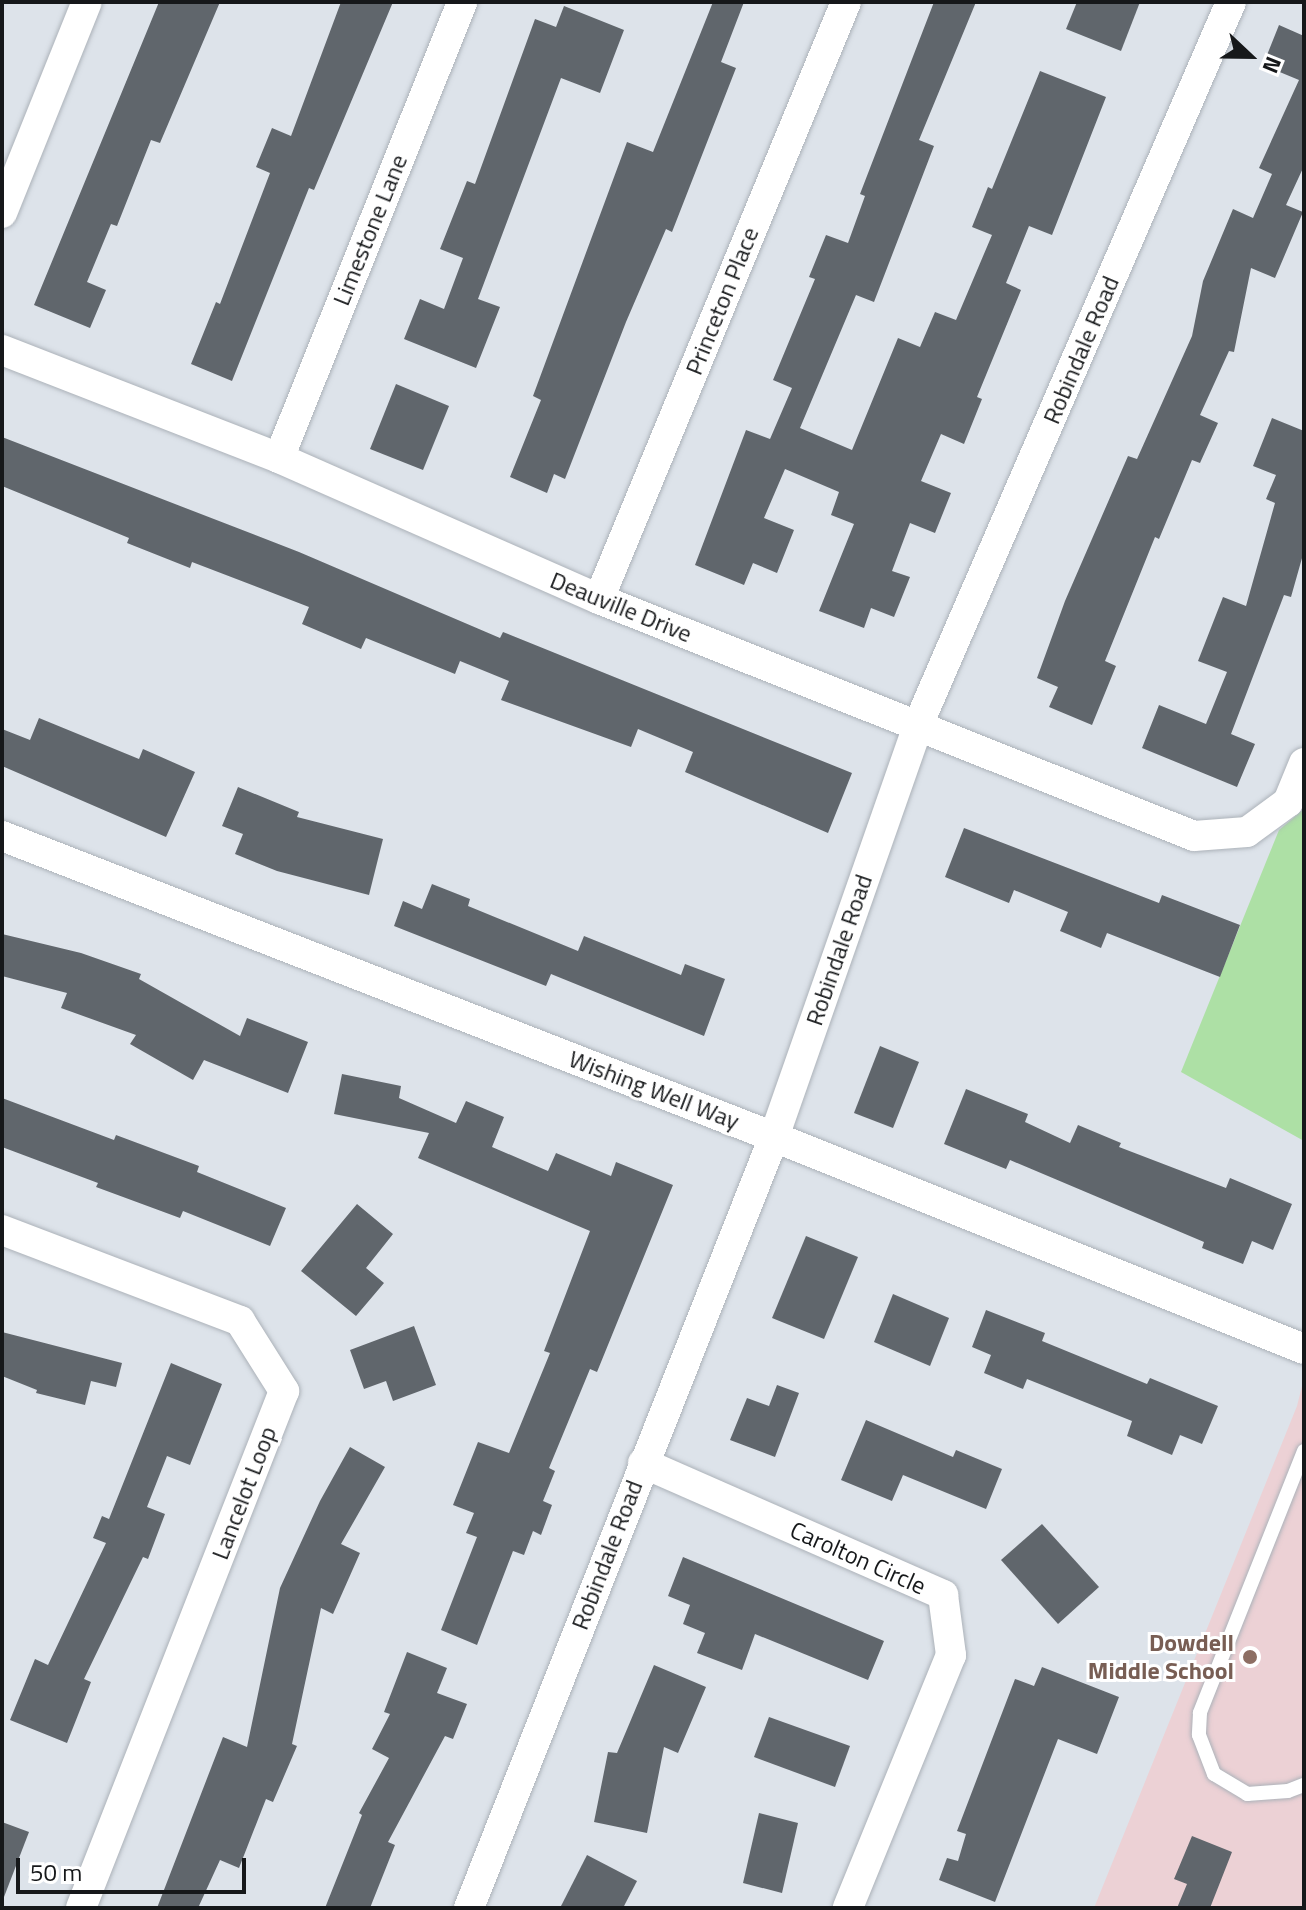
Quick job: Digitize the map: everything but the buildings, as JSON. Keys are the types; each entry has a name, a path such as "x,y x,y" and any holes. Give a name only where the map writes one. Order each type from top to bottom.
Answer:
{"street":[{"path":"2,213 87,2"},
{"name":"Limestone Lane","path":"279,458 462,2"},
{"name":"Princeton Place","path":"599,599 846,2"},
{"name":"Robindale Road","path":"469,1908 774,1137 918,725 1231,2"},
{"name":"Deauville Drive","path":"2,350 279,458 599,599 1194,836 1247,832 1288,802 1304,763"},
{"name":"Wishing Well Way","path":"2,836 774,1137 1304,1349"},
{"name":"Lancelot Loop","path":"2,1230 240,1321 284,1391 81,1908"},
{"name":"Carolton Circle","path":"643,1463 943,1595 951,1655 848,1908"}],"lane":[{"path":"1304,1451 1200,1713 1199,1735 1214,1774 1247,1794 1288,1791 1304,1785"}],"shaded area":[{"name":"Dowdell Middle School","path":"1304,1378 1304,1908 1094,1908 1297,1406"}],"green space":[{"path":"1304,809 1304,1141 1181,1072 1279,830"}],"place":[{"name":"Dowdell Middle School","path":"1250,1657"}]}
